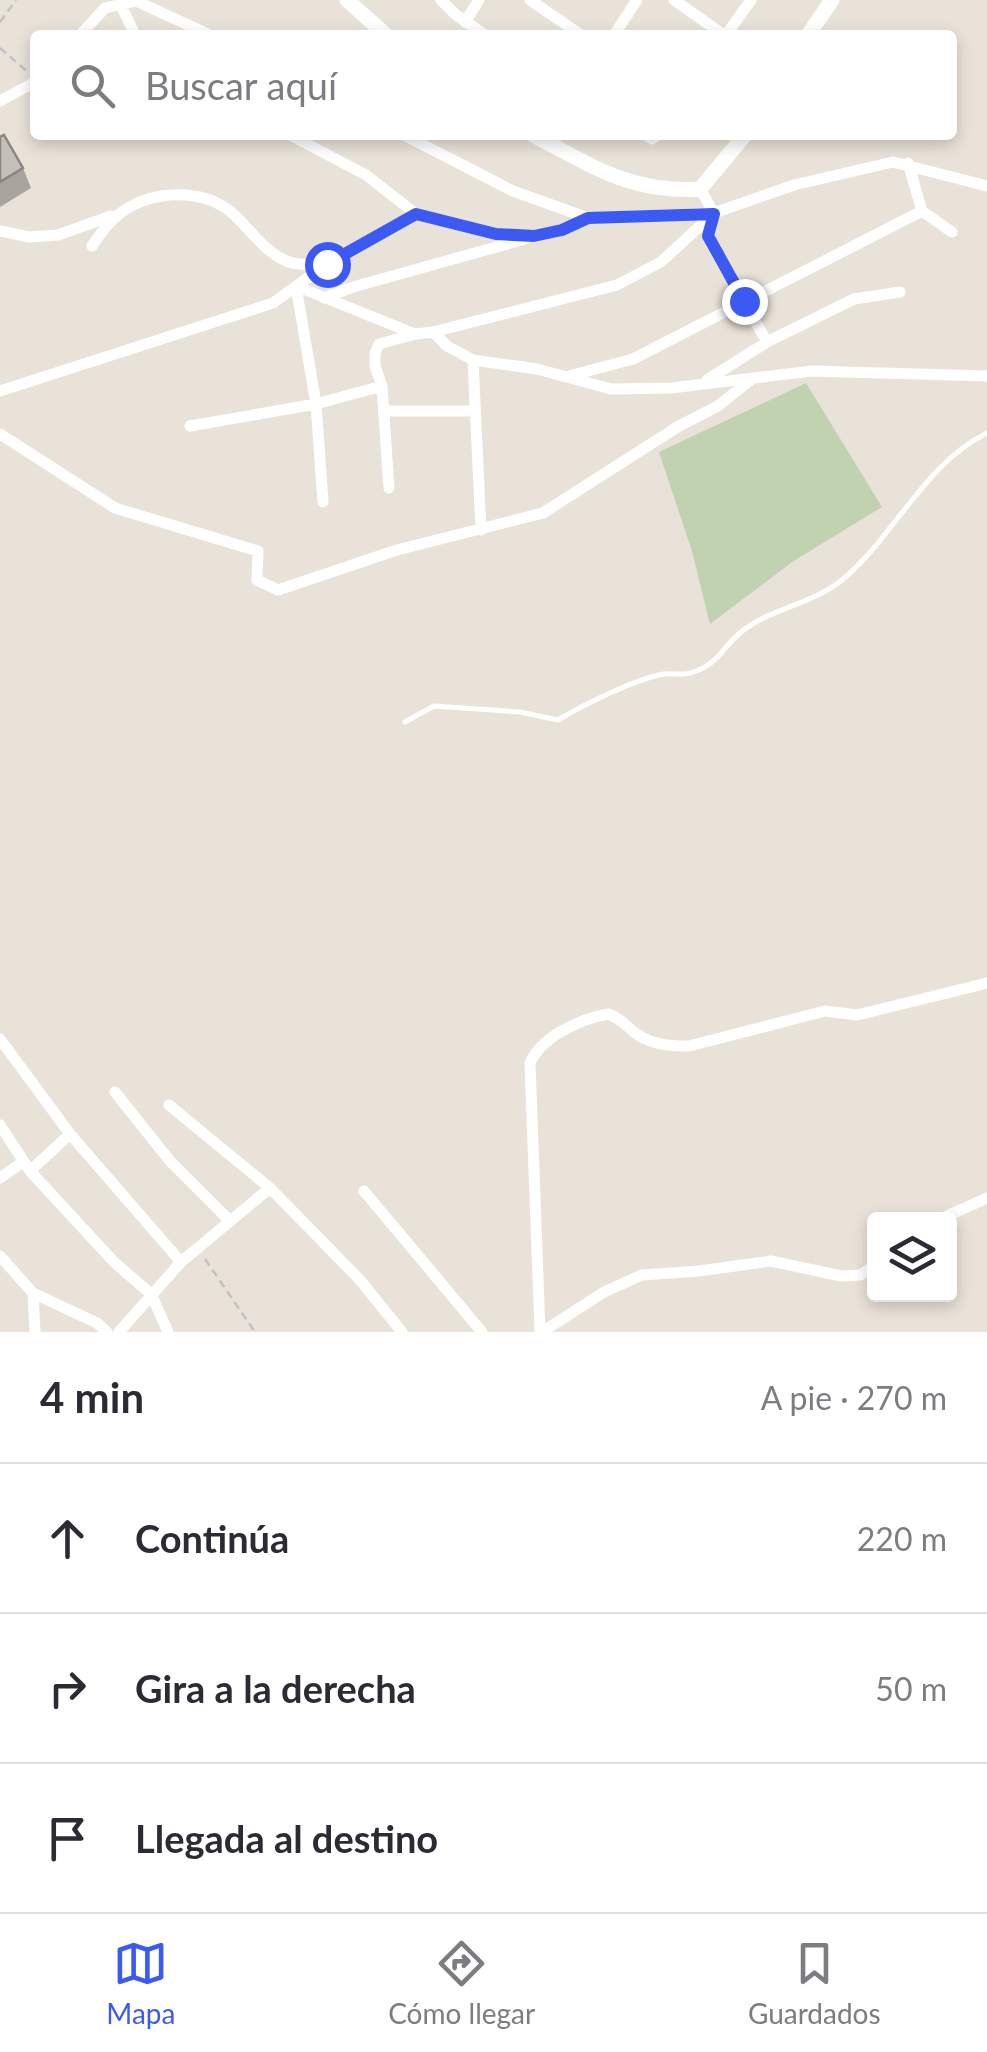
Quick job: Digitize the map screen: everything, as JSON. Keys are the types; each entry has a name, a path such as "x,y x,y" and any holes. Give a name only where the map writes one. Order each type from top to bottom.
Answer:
{"main road":[{"path":"349,0 381,30"},
{"path":"811,30 832,0"},
{"path":"545,140 615,179 673,190 700,189 742,140"}],"street":[{"path":"92,0 105,8"},
{"path":"441,0 477,30"},
{"path":"465,22 479,0"},
{"path":"530,0 574,30"},
{"path":"617,30 637,0"},
{"path":"674,0 718,30"},
{"path":"729,30 751,0"},
{"path":"85,30 105,8 137,1 199,30"},
{"path":"120,4 133,30"},
{"path":"0,102 30,84"},
{"path":"300,140 366,175 416,214 496,234 534,236"},
{"path":"414,140 513,191 588,218 714,214 794,185 876,165 908,164 987,186"},
{"path":"908,164 922,211 952,232"},
{"path":"700,189 714,214 708,236 767,342"},
{"path":"0,231 58,236 177,194 218,202 269,251 285,261 327,264"},
{"path":"92,246 124,210"},
{"path":"570,376 633,359 922,211"},
{"path":"0,392 273,303 327,264 416,214"},
{"path":"390,488 382,386 374,353 380,344 617,285 661,262 714,214"},
{"path":"324,298 562,230 588,218"},
{"path":"296,286 415,334"},
{"path":"296,286 316,404 322,502"},
{"path":"702,383 767,342 854,299 900,292"},
{"path":"433,332 458,354 472,360 570,376 611,388 671,388 812,372 987,376"},
{"path":"472,360 481,530"},
{"path":"0,434 115,508 258,551 257,580 278,590 397,550 543,513 679,426 718,406 754,378"},
{"path":"190,426 316,404 382,386"},
{"path":"384,411 473,410"},
{"path":"541,1332 530,1064 537,1051 556,1035 608,1014 621,1019 646,1040 689,1046 825,1011 858,1016 987,983"},
{"path":"0,1040 70,1134 181,1262"},
{"path":"115,1092 170,1161 230,1221"},
{"path":"169,1105 270,1188 360,1280 402,1332"},
{"path":"0,1125 27,1166 133,1282 151,1294 168,1332"},
{"path":"0,1178 27,1166 70,1134"},
{"path":"119,1332 181,1262 270,1188"},
{"path":"364,1191 482,1332"},
{"path":"956,1212 987,1198"},
{"path":"0,1256 34,1294 107,1332"},
{"path":"541,1332 604,1292 642,1275 772,1262 841,1276 861,1275 867,1270"},
{"path":"34,1294 35,1332"}],"lane":[{"path":"405,722 434,706 520,712 558,720 591,700 662,674 690,674 716,662 738,634 768,614 806,602 841,581 954,455 987,433"}],"path":[{"path":"0,22 16,0"},
{"path":"0,48 30,76"},
{"path":"198,1250 255,1332"}],"green space":[{"path":"806,383 882,507 792,562 710,624 692,551 659,452"}],"building":[{"path":"4,135 23,168 0,182 0,137"}],"route":[{"path":"327,264 416,214 496,234 534,236 562,230 588,218 714,214 708,236 744,301"}]}
